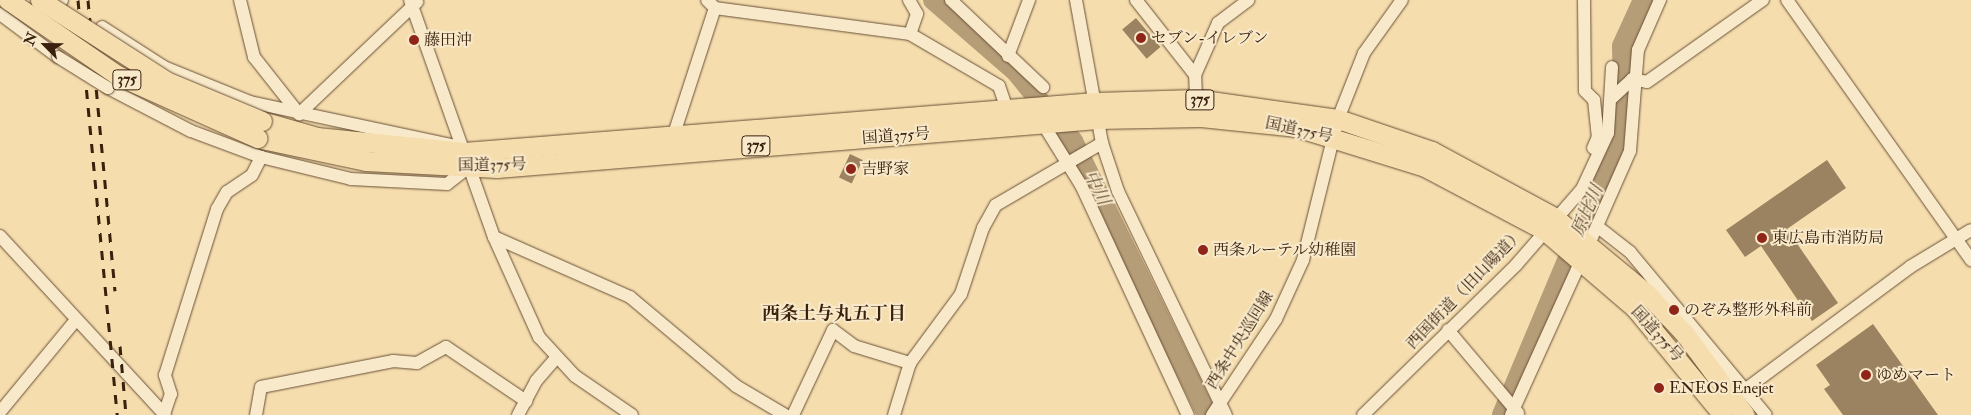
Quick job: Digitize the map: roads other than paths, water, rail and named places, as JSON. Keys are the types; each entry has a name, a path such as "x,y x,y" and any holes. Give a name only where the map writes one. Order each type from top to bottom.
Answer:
{"highway":[{"name":"国道375号","path":"8,0 117,75 260,130 366,161 467,159 1072,122 1096,111 1196,100 1335,127 1432,151 1549,224 1593,236 1611,274"},
{"name":"国道375号","path":"40,0 166,80 260,130"},
{"name":"国道375号","path":"467,159 874,118 1013,111 1062,106 1096,111 1335,127"},
{"name":"国道375号","path":"1549,224 1580,261 1611,274 1684,333 1726,406 1745,415"}],"street":[{"path":"37,39 62,0"},
{"path":"240,0 254,57 299,114"},
{"path":"909,0 917,14 910,34"},
{"path":"952,0 1008,56 1043,87"},
{"path":"1008,56 1029,0"},
{"path":"1076,0 1102,143 1118,191 1219,411"},
{"path":"1136,0 1196,75"},
{"path":"1196,100 1196,75 1218,23 1248,0"},
{"name":"西条中央巡回線","path":"1219,411 1276,319 1303,260 1335,127 1364,53 1402,0"},
{"path":"1584,0 1585,91 1594,100 1598,136 1584,168 1588,175"},
{"path":"1660,0 1638,50 1632,79 1635,126 1630,151 1593,236 1630,252 1706,337 1726,406"},
{"path":"1632,79 1647,82 1763,0"},
{"path":"1788,0 1971,260"},
{"path":"299,114 414,2 494,237 525,311 556,358 632,415"},
{"path":"673,137 711,4 910,34 999,86 1013,111"},
{"path":"0,14 37,39 58,58 146,109 261,157 351,179 392,184 447,184 467,159"},
{"path":"102,27 164,67 250,102 299,114 429,138 467,159"},
{"path":"146,109 164,67"},
{"name":"西国街道（旧山陽道）","path":"1363,415 1516,265 1549,224 1582,189 1608,133 1613,97 1612,67"},
{"path":"1613,97 1632,79"},
{"path":"234,146 250,102"},
{"path":"1043,124 1081,185 1188,415"},
{"path":"894,415 910,363 961,294 983,228 996,205 1092,152 1102,143"},
{"path":"0,236 75,322 165,415 171,394 165,376 217,209 227,192 252,175 261,157"},
{"path":"1726,406 1910,267 1942,245 1957,241 1971,230"},
{"path":"494,237 630,297 736,386 785,415"},
{"path":"1611,274 1630,252"},
{"path":"1514,411 1580,261"},
{"path":"0,412 75,322"},
{"path":"793,415 833,330 854,346 910,363"},
{"path":"1448,330 1499,390 1514,411"},
{"path":"256,415 261,387 392,361 417,363 446,347 526,401"},
{"path":"518,415 556,358"},
{"path":"1726,406 1766,415"}],"waterway":[{"name":"中川","path":"933,0 1015,71 1073,141 1207,415"},
{"name":"原比川","path":"1502,415 1617,142 1623,102 1622,46 1643,0"}],"railway":[{"path":"78,0 117,415"},
{"path":"88,0 115,291"},
{"path":"120,346 126,415"}],"place":[{"name":"セブン-イレブン","path":"1141,38"},
{"name":"藤田沖","path":"414,40"},
{"name":"吉野家","path":"851,169"},
{"name":"東広島市消防局","path":"1762,238"},
{"name":"西条ルーテル幼稚園","path":"1203,250"},
{"name":"のぞみ整形外科前","path":"1674,310"},
{"name":"ゆめマート","path":"1866,375"},
{"name":"ENEOS Enejet","path":"1659,388"}],"district":[{"name":"西条土与丸五丁目","path":"834,314"}]}
